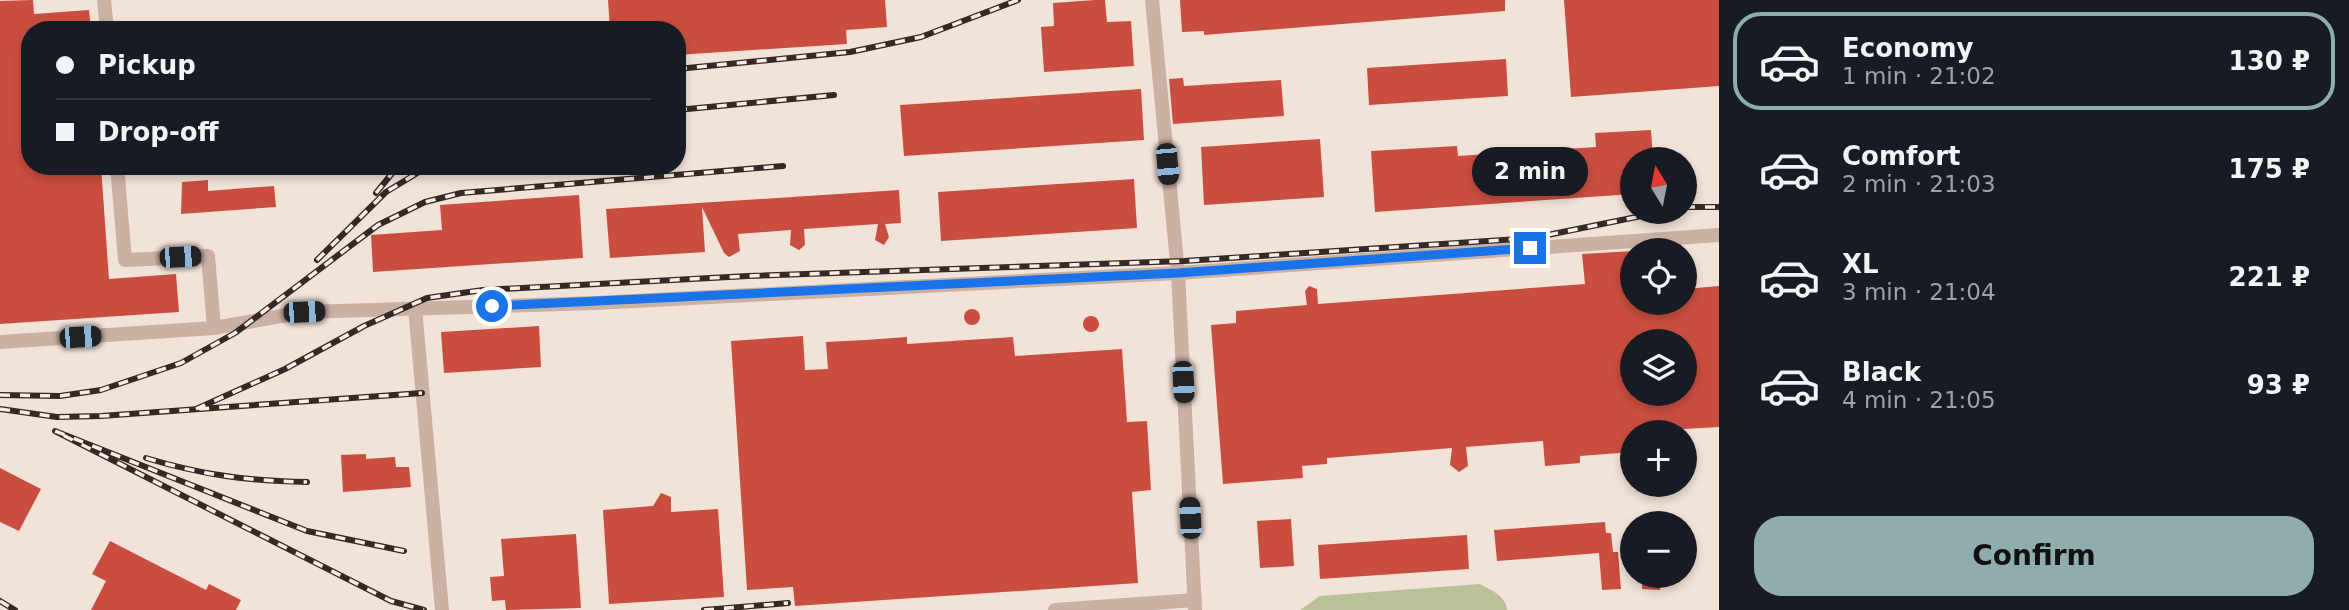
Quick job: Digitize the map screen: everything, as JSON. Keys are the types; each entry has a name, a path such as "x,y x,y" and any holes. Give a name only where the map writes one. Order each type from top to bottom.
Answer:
{"street":[{"path":"104,0 106,21"},
{"path":"1055,610 1195,605 1178,273 1152,0"},
{"path":"118,175 125,260 208,256 214,328"},
{"path":"0,342 214,328 304,312 595,303 1178,273 1719,235"},
{"path":"415,308 443,610"}],"green space":[{"path":"1480,584 1501,597 1507,610 1300,610 1320,596"}],"building":[{"path":"33,0 34,14 89,10 90,21 21,21 21,175 102,175 109,279 176,274 179,312 0,324 0,1"},
{"path":"608,0 885,0 887,27 846,30 847,44 686,54 686,21 609,21"},
{"path":"1105,0 1107,22 1131,21 1134,66 1044,72 1041,27 1054,26 1053,3"},
{"path":"1180,0 1505,0 1505,11 1204,35 1204,31 1182,32"},
{"path":"1564,0 1719,0 1719,86 1571,97"},
{"path":"1506,59 1508,96 1369,105 1367,68"},
{"path":"1183,78 1184,86 1281,80 1284,116 1173,124 1169,79"},
{"path":"1141,89 1144,140 904,156 900,105"},
{"path":"1651,130 1652,147 1620,147 1620,195 1375,212 1371,151 1457,146 1458,156 1596,147 1595,133"},
{"path":"1320,139 1324,197 1204,205 1201,147"},
{"path":"1134,179 1137,228 941,241 938,192"},
{"path":"208,180 208,191 274,186 276,207 181,214 182,182"},
{"path":"899,190 901,223 885,224 889,237 884,245 875,240 878,224 804,229 805,245 799,250 790,245 791,230 738,234 740,251 729,257 724,253 702,207 705,252 610,258 606,209"},
{"path":"579,195 583,258 373,272 371,235 442,230 440,205"},
{"path":"1620,252 1620,315 1697,315 1697,288 1719,286 1719,427 1697,428 1697,420 1620,420 1620,453 1580,456 1580,463 1545,466 1543,441 1466,447 1468,466 1459,472 1450,465 1452,448 1327,458 1327,464 1302,466 1303,478 1223,484 1211,325 1236,323 1236,311 1307,305 1305,291 1309,286 1317,289 1318,304 1585,284 1582,254"},
{"path":"972,309 980,317 972,325 964,317"},
{"path":"1091,316 1099,324 1091,332 1083,324"},
{"path":"539,326 541,367 444,373 441,332"},
{"path":"803,336 805,370 828,369 826,342 907,337 907,344 1013,337 1015,356 1122,349 1127,422 1147,421 1151,490 1132,492 1138,583 795,606 793,587 747,590 731,341"},
{"path":"366,454 366,459 395,457 396,467 409,467 411,487 343,492 341,455"},
{"path":"0,468 41,489 19,531 0,522"},
{"path":"661,493 671,497 671,512 718,509 724,597 609,604 603,510 653,506"},
{"path":"1291,519 1294,566 1260,568 1257,521"},
{"path":"1605,522 1606,533 1611,533 1613,552 1618,552 1621,589 1602,590 1599,553 1497,561 1494,530"},
{"path":"576,534 581,608 506,610 505,600 492,601 490,577 504,576 501,539"},
{"path":"1467,535 1469,569 1320,579 1318,545"},
{"path":"110,541 206,590 209,584 241,600 236,610 91,610 106,581 92,574"}],"railway":[{"path":"686,68 850,52 921,37 1018,0"},
{"path":"686,109 834,95"},
{"path":"686,174 783,166"},
{"path":"376,193 391,175"},
{"path":"317,260 386,192 414,175"},
{"path":"0,395 60,396 101,390 181,363 235,333 378,225 425,202 461,193 676,175"},
{"path":"1698,207 1719,207"},
{"path":"196,409 285,369 364,326 427,298 483,290 748,276 1184,261 1533,238 1620,220"},
{"path":"0,409 57,417 101,416 422,393"},
{"path":"404,551 307,531 55,431 391,601 424,610"},
{"path":"146,458 226,476 307,482"},
{"path":"0,601 15,610"},
{"path":"704,610 788,603"}],"route":[{"path":"492,306 1178,273 1530,248"}]}
